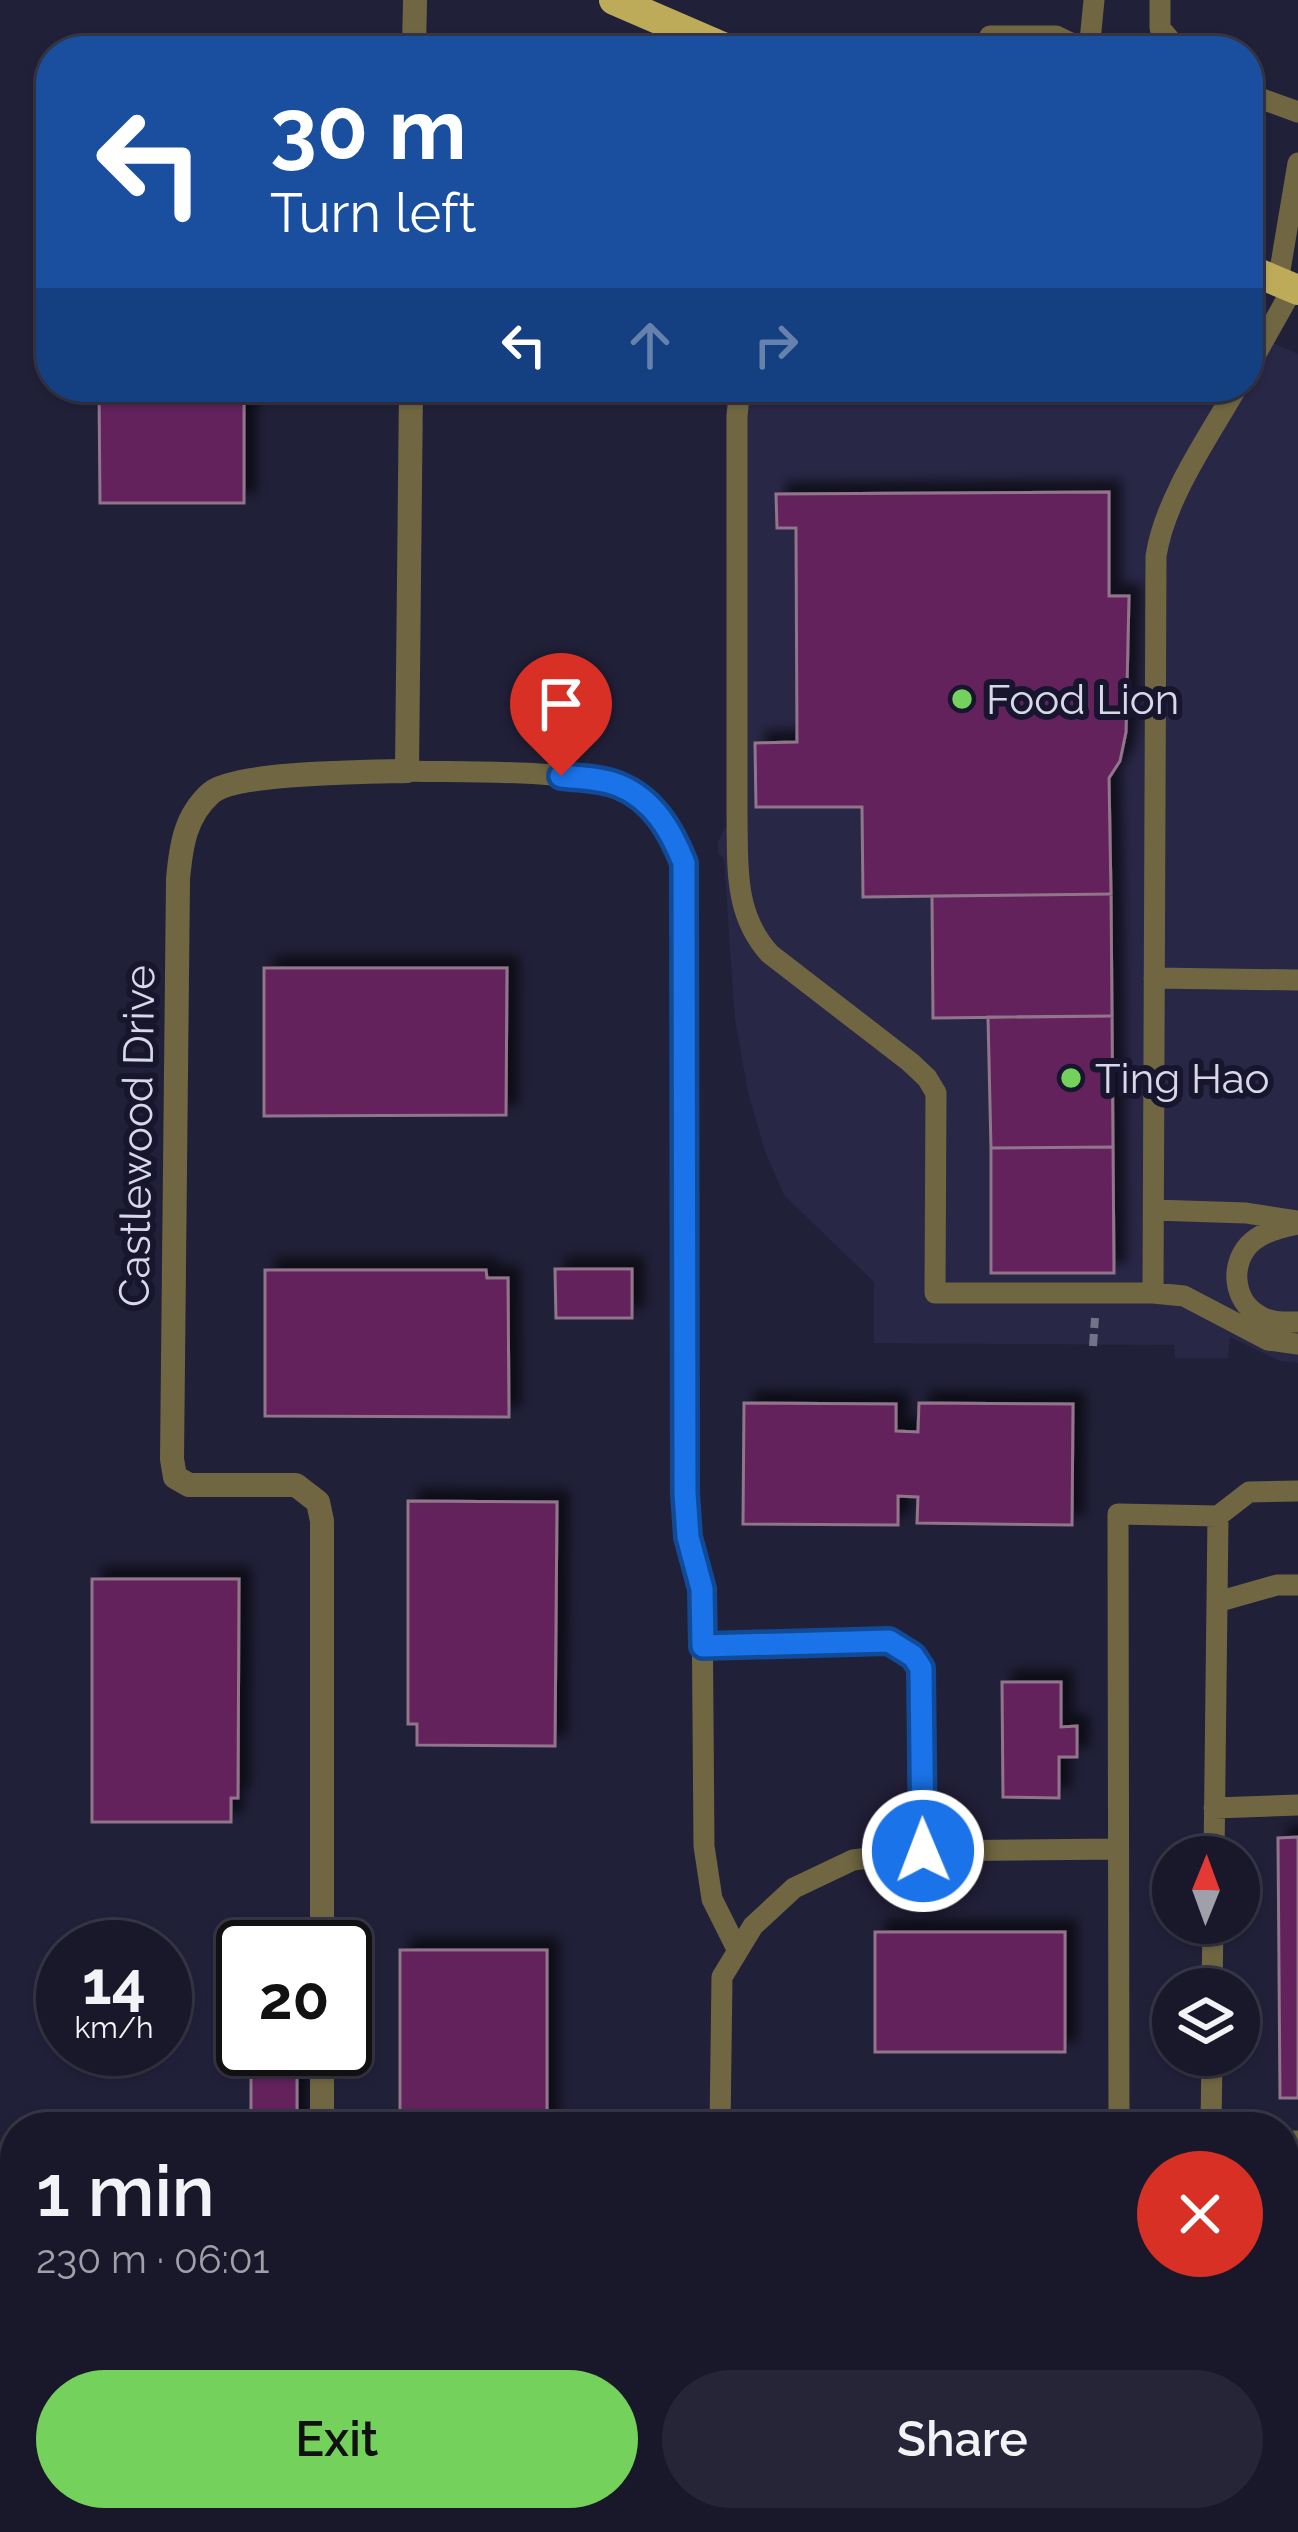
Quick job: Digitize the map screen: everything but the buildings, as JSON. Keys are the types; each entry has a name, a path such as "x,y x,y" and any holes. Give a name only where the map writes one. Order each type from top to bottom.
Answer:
{"main road":[{"path":"614,0 697,36"}],"street":[{"path":"414,36 415,0"},
{"path":"407,771 411,402"},
{"name":"Castlewood Drive","path":"322,1920 322,1520 318,1502 296,1485 189,1485 175,1477 172,1459 178,879 182,839 194,812 214,789 246,780 407,771"},
{"path":"322,2076 322,2112"}],"lane":[{"path":"1090,36 1094,0"},
{"path":"1160,0 1160,28 1167,36"},
{"path":"1263,99 1298,112"},
{"path":"1263,339 1290,287 1298,163"},
{"path":"738,402 737,814 738,876 746,920 770,954 933,1085 934,1294 1184,1296 1264,1338 1298,1344"},
{"path":"1153,1293 1156,556 1159,533 1172,503 1229,402"},
{"path":"407,771 561,776 615,783 641,797 671,831 684,863 685,1493 688,1537 702,1589 704,1846 712,1899 738,1951"},
{"path":"1154,978 1298,980"},
{"path":"1154,1210 1254,1213 1298,1223"},
{"path":"1298,1223 1252,1242 1239,1260 1237,1277 1240,1294 1252,1311 1270,1321 1298,1322"},
{"path":"1119,2112 1118,1514 1218,1516 1249,1492 1298,1491"},
{"path":"1214,1836 1218,1516"},
{"path":"1217,1602 1277,1585 1298,1585"},
{"path":"703,1646 889,1641 913,1656 921,1668 923,1851"},
{"path":"1214,1808 1298,1805"},
{"path":"720,2112 722,1977 753,1926 794,1888 853,1860 943,1848 1118,1849"},
{"path":"1211,2076 1211,2112"}],"shaded area":[{"path":"1263,339 1298,354 1298,1363 1280,1361 1230,1337 1228,1358 1175,1358 1174,1345 874,1343 874,1282 784,1195 748,1092 735,1019 724,859 718,853 727,824 726,402 1263,402"}],"place":[{"name":"Food Lion","path":"962,699"},
{"name":"Ting Hao","path":"1071,1078"}],"route":[{"path":"561,776 615,783 641,797 671,831 684,863 685,1493 688,1537 702,1589 703,1646 889,1641 913,1656 921,1668 923,1851"}]}
